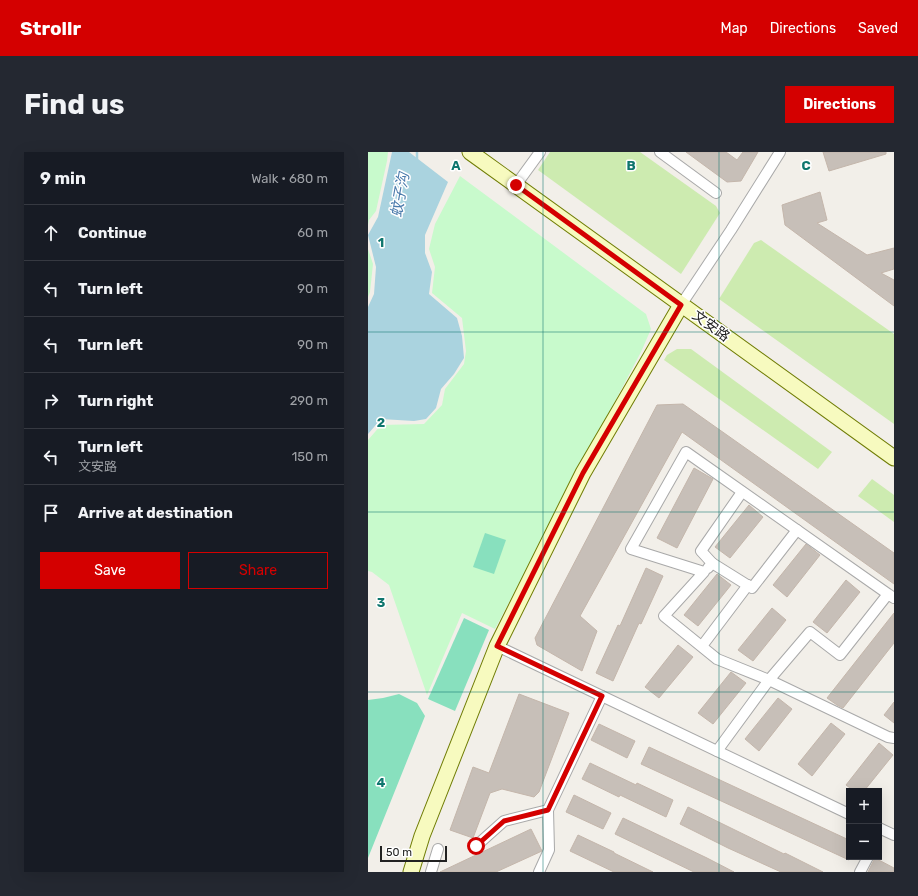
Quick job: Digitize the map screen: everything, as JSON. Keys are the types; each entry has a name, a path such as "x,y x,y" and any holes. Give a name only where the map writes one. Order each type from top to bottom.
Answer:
{"street":[{"name":"文安路","path":"470,152 894,458"},
{"path":"516,185 540,152"},
{"path":"660,152 716,193"},
{"path":"411,872 422,836 497,646 583,473 681,305 731,230 780,152"},
{"path":"704,572 631,549 686,452 891,596 840,655 810,632 769,680 717,751"},
{"path":"742,492 701,551 712,563 752,588 797,530"},
{"path":"712,563 664,616 717,659 769,680 888,738 894,738"},
{"path":"702,646 748,586"},
{"path":"497,646 846,813"},
{"path":"539,872 549,850 548,810 602,696"},
{"path":"476,846 504,821 548,810"},
{"path":"882,829 894,835"},
{"path":"431,872 438,849"},
{"path":"860,872 866,860"}],"green space":[{"path":"368,152 388,152 376,211 369,220 368,225"},
{"path":"550,152 640,152 716,206 720,213 681,274 538,170"},
{"path":"460,176 646,314 651,329 641,352 495,629 462,613 427,695 389,585 372,572 368,571 368,440 381,425 424,424 442,405 445,389 464,364 466,351 462,318 432,293 435,267 429,249 435,224"},
{"path":"761,240 894,334 894,424 719,299 754,243"},
{"path":"368,249 373,264 370,292 368,297"},
{"path":"677,349 691,349 832,452 818,469 664,360 667,355"},
{"path":"872,479 894,495 894,522 858,496"},
{"path":"485,533 506,540 494,574 473,567"},
{"path":"464,618 489,630 455,711 428,699"},
{"path":"399,694 417,703 425,716 368,858 368,700"}],"water":[{"path":"392,152 409,152 448,182 425,235 425,253 432,272 429,294 457,318 462,336 464,358 454,374 441,389 436,408 426,419 414,421 381,419 368,434 368,307 374,294 376,267 368,235 378,217"}],"building":[{"path":"686,152 726,152 737,160 743,152 758,152 741,181 727,182"},
{"path":"823,152 886,152 886,154 829,171"},
{"path":"820,192 827,220 817,223 867,255 894,248 894,269 881,273 894,280 894,306 785,225 782,205"},
{"path":"683,404 894,553 894,584 682,432 580,616 597,631 582,671 537,645 535,638 657,405"},
{"path":"694,468 713,479 677,548 657,538"},
{"path":"749,505 763,517 730,558 715,547"},
{"path":"806,544 820,555 787,597 773,585"},
{"path":"646,568 663,576 641,624 639,623 613,681 596,673 618,625 620,626"},
{"path":"717,574 731,585 698,626 684,615"},
{"path":"846,580 860,592 827,633 813,622"},
{"path":"772,608 786,620 753,661 738,650"},
{"path":"894,613 894,643 843,708 827,698"},
{"path":"678,645 693,657 659,698 645,687"},
{"path":"731,672 746,683 713,724 698,713"},
{"path":"519,694 569,713 539,792 534,797 502,789 490,793 473,838 450,830 473,767 489,773"},
{"path":"778,698 792,709 759,751 745,739"},
{"path":"894,702 894,723 884,715"},
{"path":"831,723 845,734 812,776 798,764"},
{"path":"599,724 635,741 627,758 591,740"},
{"path":"879,743 893,755 866,788 850,788 846,785"},
{"path":"649,747 846,839 846,859 641,764"},
{"path":"590,763 636,785 637,783 673,800 666,817 582,779"},
{"path":"574,795 611,813 603,829 566,812"},
{"path":"688,807 823,872 781,872 728,848 680,824"},
{"path":"623,818 734,872 694,872 615,834"},
{"path":"531,829 542,851 496,872 440,872"},
{"path":"578,835 653,872 614,872 570,851"},
{"path":"874,860 879,860 894,868 894,872 868,872"}],"waterway":[{"name":"蚊子沟","path":"417,152 417,159"}],"route":[{"path":"476,846 504,821 548,810 602,696 497,646 583,473 681,305 516,185"}]}
